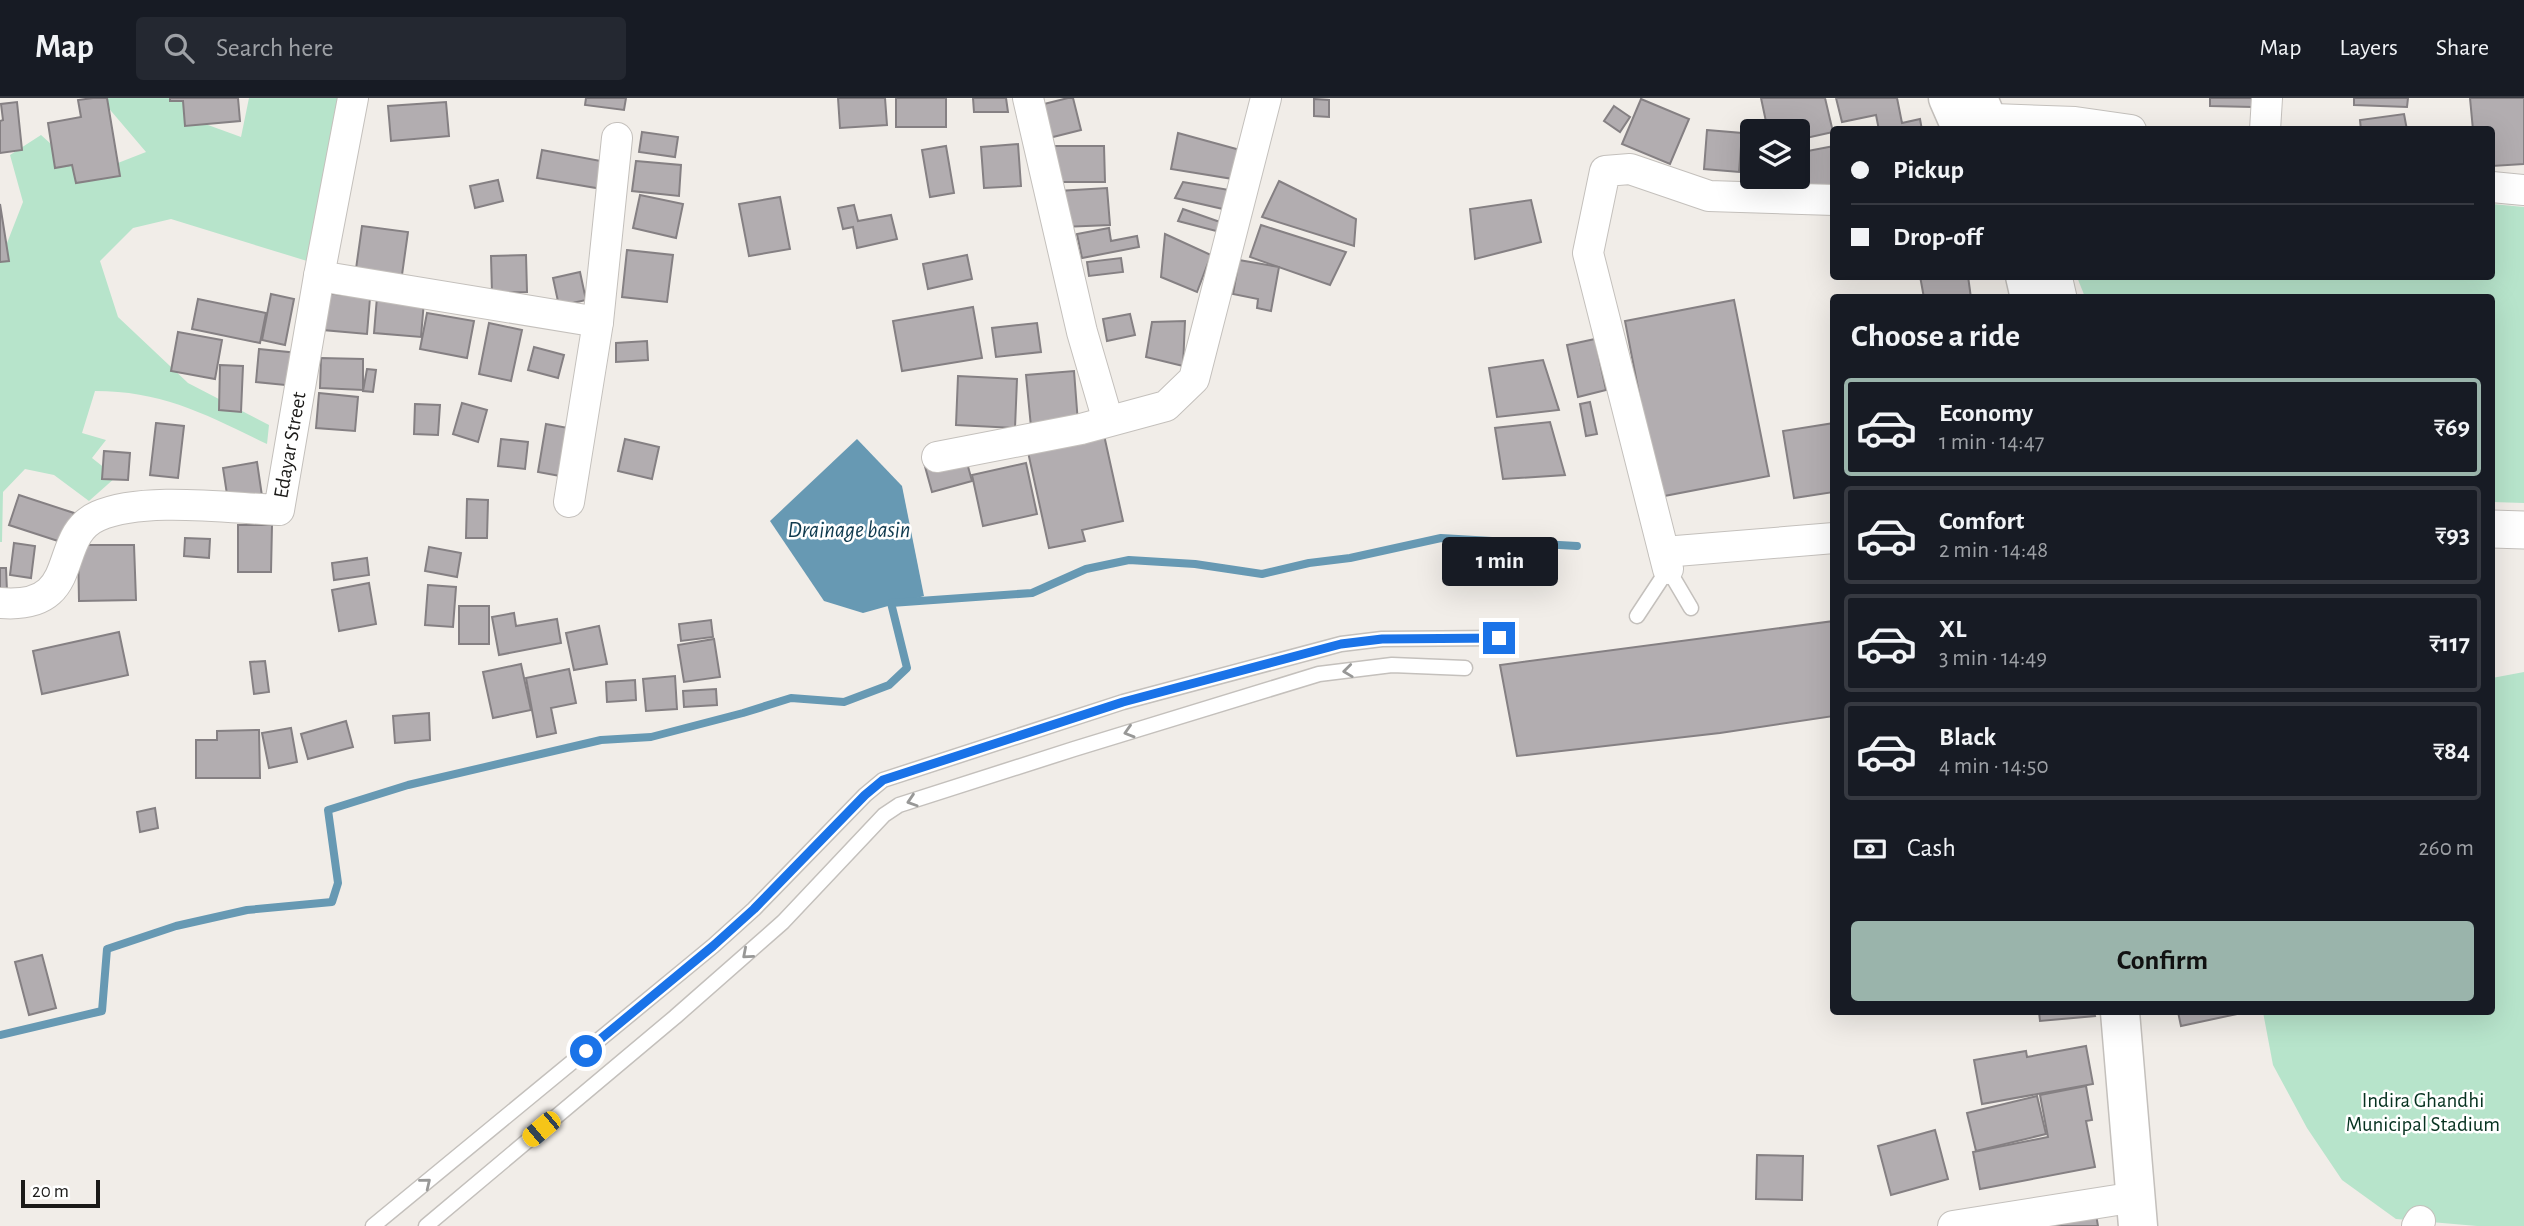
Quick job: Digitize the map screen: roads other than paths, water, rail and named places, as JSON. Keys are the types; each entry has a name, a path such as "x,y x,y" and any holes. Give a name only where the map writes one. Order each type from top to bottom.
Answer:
{"main road":[{"path":"2120,1015 2137,1212"}],"street":[{"name":"Edayar Street","path":"0,603 20,605 44,594 60,581 76,532 97,516 145,505 279,510 318,276 353,98"},
{"path":"1028,98 1082,332 1108,421"},
{"path":"937,457 1166,406 1194,379 1266,98"},
{"path":"2265,126 2267,98"},
{"path":"1970,115 2103,126"},
{"path":"569,502 598,322 617,138"},
{"path":"1830,200 1709,196 1630,169 1605,171 1588,253 1666,560 1830,539"},
{"path":"2495,187 2524,190"},
{"path":"318,276 598,322"},
{"path":"2495,529 2524,530"},
{"path":"2495,549 2524,549"},
{"path":"1953,1226 2137,1212"}],"lane":[{"path":"1666,560 1690,608"},
{"path":"1637,616 1666,560"},
{"path":"373,1226 713,946 754,909 865,795 883,780 1123,702 1341,644 1376,640 1499,638"},
{"path":"1376,640 1377,667"},
{"path":"426,1226 675,1017 783,922 884,815 899,805 1319,674 1392,665 1465,668"}],"water":[{"name":"Drainage basin","path":"857,439 902,486 924,596 863,613 824,601 770,521"}],"waterway":[{"path":"0,1035 102,1011 107,949 176,926 247,910 332,902 338,883 328,810 408,785 601,740 651,737 791,698 844,702 889,685 907,668 891,603 1032,593 1086,569 1129,560 1195,564 1262,574 1441,538 1577,546"}],"park label":[{"name":"Indira Ghandhi Municipal Stadium","path":"2423,1112"}]}
